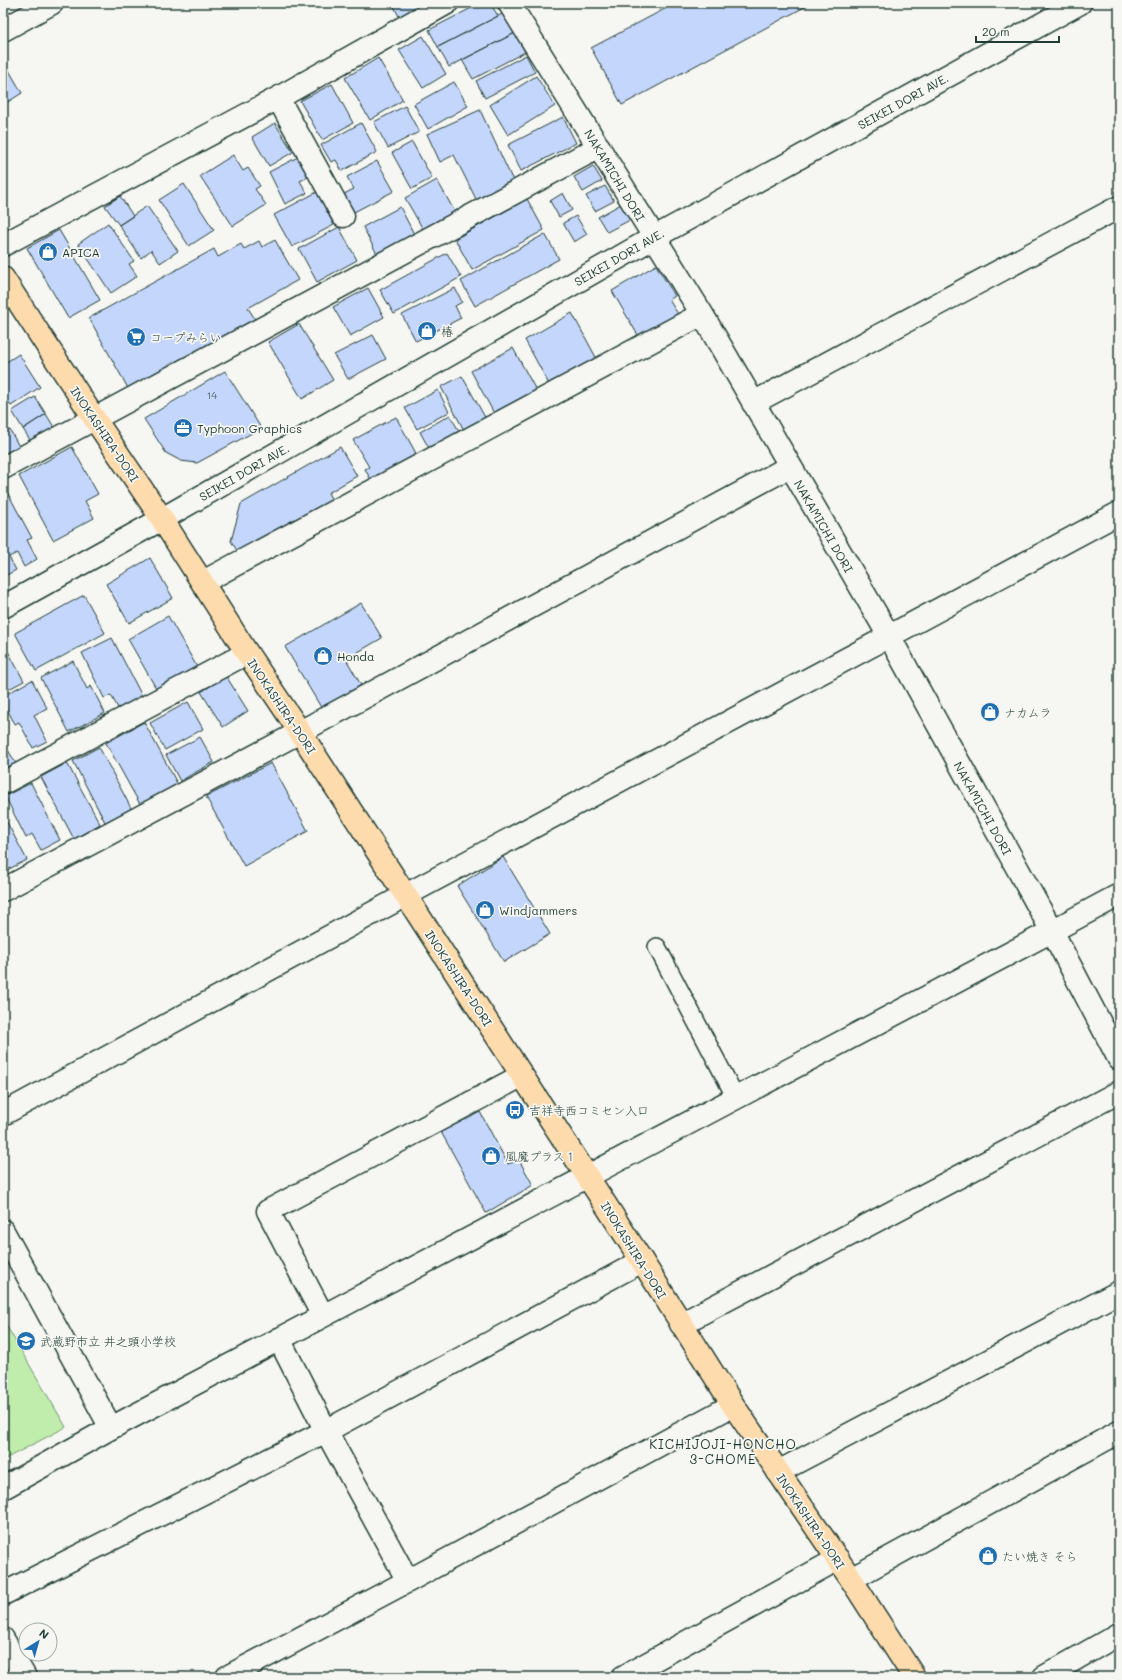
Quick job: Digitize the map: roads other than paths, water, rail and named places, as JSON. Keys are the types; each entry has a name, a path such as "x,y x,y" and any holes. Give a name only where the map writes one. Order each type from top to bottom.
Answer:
{"main road":[{"name":"INOKASHIRA-DORI","path":"3,278 162,519 247,653 406,895 521,1076 588,1176 733,1405 838,1559 914,1677"}],"street":[{"path":"3,30 52,3"},
{"path":"3,245 278,98 447,3"},
{"name":"NAKAMICHI DORI","path":"509,3 653,238 702,314 789,467 889,636 1052,931 1119,1059"},
{"name":"SEIKEI DORI AVE.","path":"3,607 162,519 653,238 1080,3"},
{"path":"278,98 343,216"},
{"path":"3,468 599,148"},
{"path":"753,403 1117,212"},
{"path":"203,582 702,314"},
{"path":"3,890 300,732 789,467"},
{"path":"3,1114 406,895 1119,513"},
{"path":"3,783 247,653"},
{"path":"3,1488 111,1428 1052,931 1119,894"},
{"path":"323,1316 268,1211 521,1076"},
{"path":"681,1324 1119,1092"},
{"path":"3,1231 111,1428"},
{"path":"3,1594 326,1431 642,1261"},
{"path":"778,1472 1119,1292"},
{"path":"279,1339 326,1431 408,1582"},
{"path":"227,1677 408,1582 733,1405"},
{"path":"851,1579 1119,1432"},
{"path":"623,1677 838,1559"},
{"path":"1044,1677 1119,1634"},
{"path":"3,1639 25,1677"}],"lane":[{"path":"657,948 736,1098"}],"place":[{"name":"APICA","path":"48,252"},
{"name":"椿","path":"427,331"},
{"name":"コープみらい","path":"136,337"},
{"name":"Typhoon Graphics","path":"183,428"},
{"name":"Honda","path":"323,656"},
{"name":"ナカムラ","path":"990,712"},
{"name":"Windjammers","path":"485,910"},
{"name":"吉祥寺西コミセン入口","path":"515,1110"},
{"name":"風魔プラス１","path":"491,1156"},
{"name":"武蔵野市立 井之頭小学校","path":"26,1341"},
{"name":"たい焼き そら","path":"988,1556"}],"district":[{"name":"KICHIJOJI-HONCHO 3-CHOME","path":"723,1450"}]}
